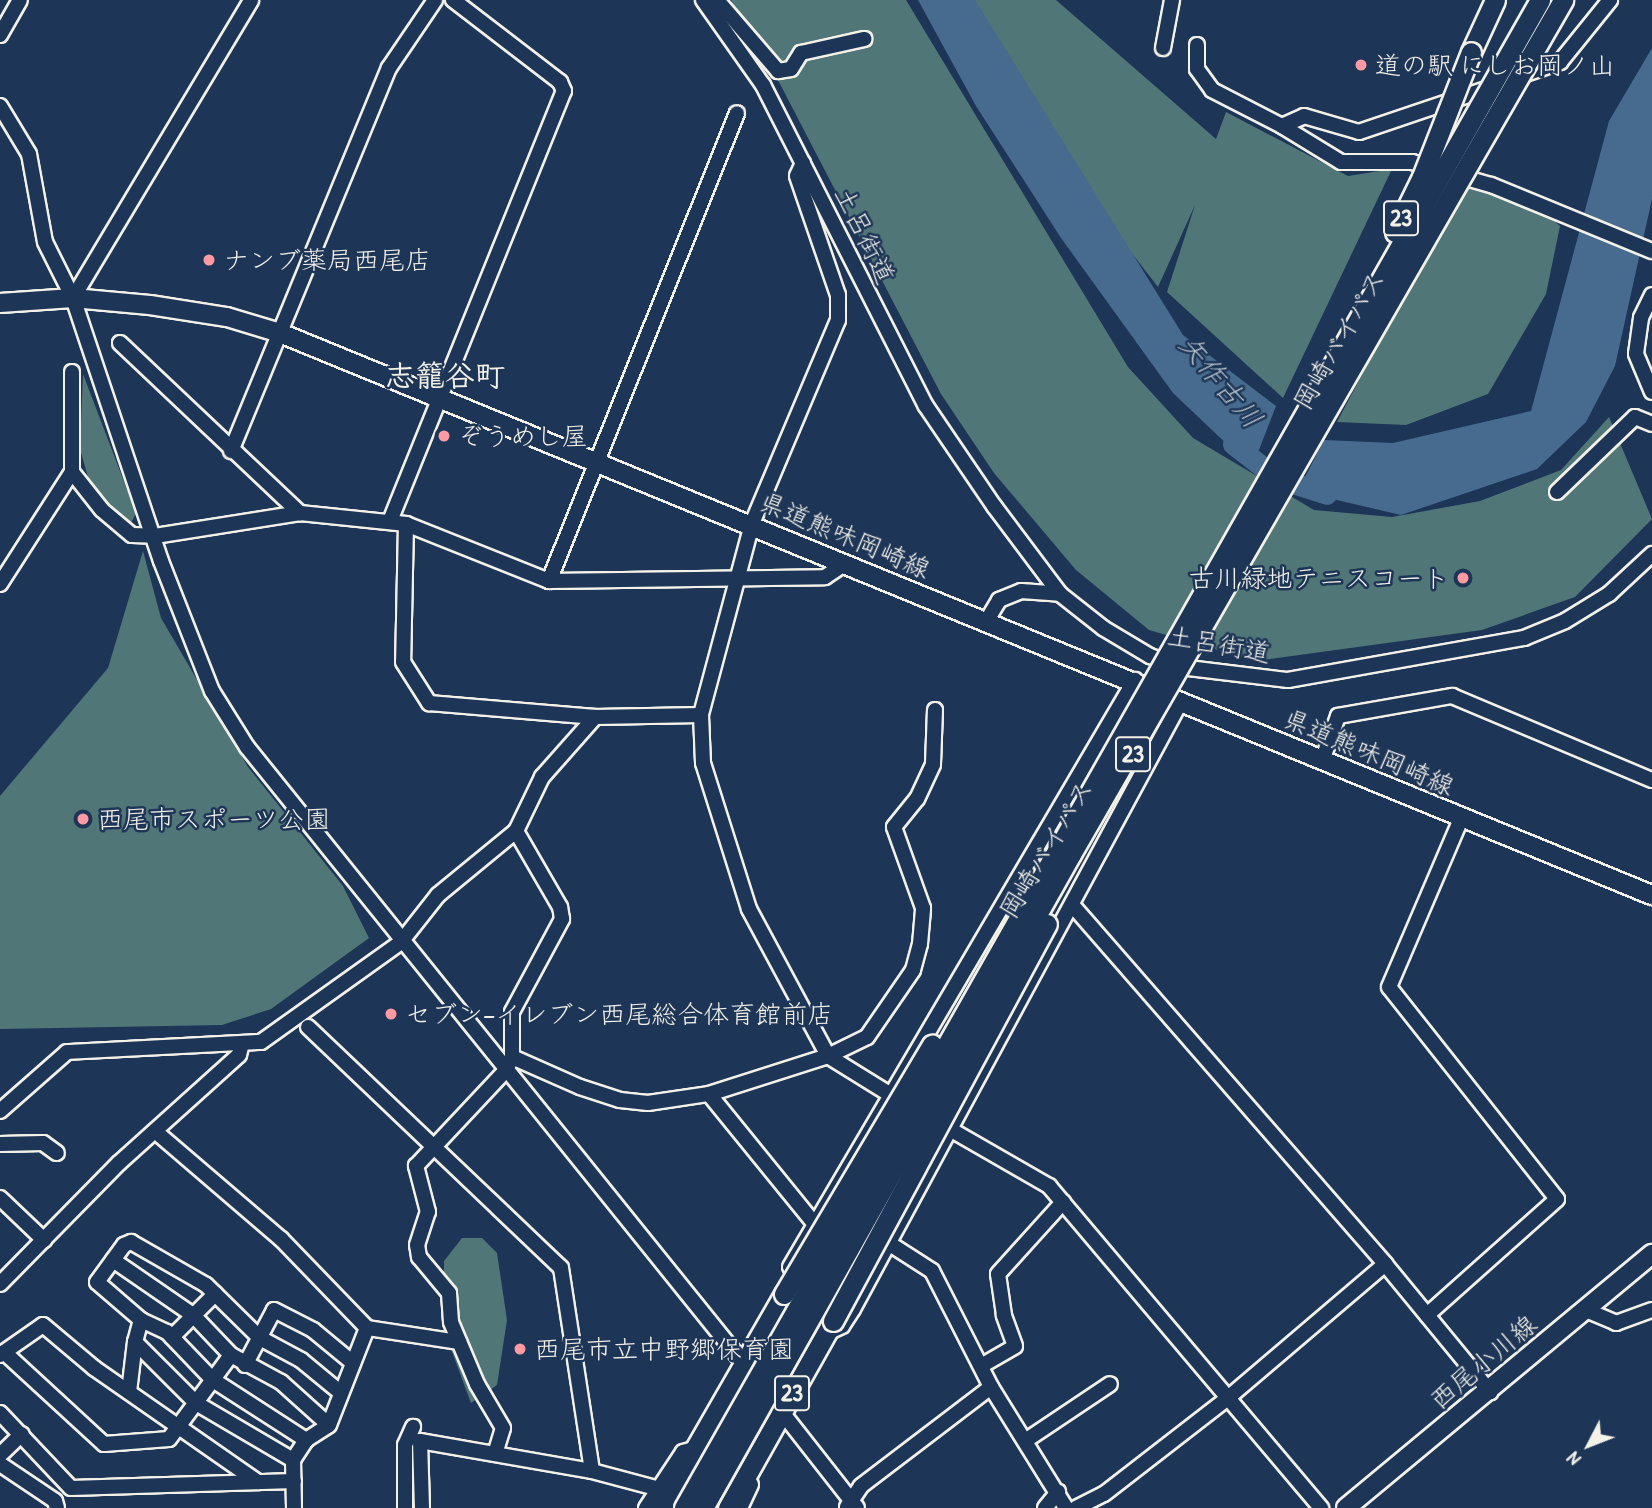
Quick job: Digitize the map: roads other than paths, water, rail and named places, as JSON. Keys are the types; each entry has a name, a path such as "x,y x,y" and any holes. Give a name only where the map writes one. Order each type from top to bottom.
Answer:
{"highway":[{"name":"23","path":"1325,380 1323,370 1422,177 1471,52 1495,0"},
{"name":"岡崎バイパス","path":"684,1508 1540,0"},
{"name":"岡崎バイパス","path":"703,1508 1072,854 1563,0"},
{"name":"23","path":"733,1507 759,1452 954,1103 1060,898 1072,854"},
{"name":"23","path":"661,1508 912,1076 1022,900 1035,888"}],"main road":[{"name":"県道熊味岡崎線","path":"0,303 73,298 227,317 280,333 596,464 752,524 986,622 1135,680 1461,819 1652,895"},
{"name":"西尾小川線","path":"1346,1508 1490,1392 1652,1254"}],"street":[{"path":"0,35 20,0"},
{"path":"73,298 251,0"},
{"path":"231,450 389,68 435,0"},
{"path":"390,521 564,92 560,82 453,0"},
{"name":"土呂街道","path":"703,0 762,85 803,163 865,293 926,406 1060,594 1103,628 1150,656 1221,674 1288,680 1524,638 1565,621 1609,594 1652,554"},
{"path":"717,0 778,71 791,69 801,53 864,39"},
{"path":"1163,48 1172,0"},
{"path":"1282,126 1291,117 1304,116 1359,132 1385,126 1560,62 1610,0"},
{"path":"1197,46 1197,69 1212,90 1282,126 1341,162 1412,162 1491,185 1650,250"},
{"path":"0,106 29,154 45,242 73,298 189,638 240,736 401,943 509,1063 851,1505 861,1486 991,1387"},
{"path":"549,581 737,113"},
{"path":"803,163 797,176 838,295 838,320 752,524 701,715 703,763 749,909 828,1056 1049,1186 1321,1508"},
{"path":"1652,295 1641,318 1636,354 1652,392"},
{"path":"120,343 300,513"},
{"path":"0,584 72,472 72,372"},
{"path":"1557,492 1635,416 1652,424"},
{"path":"72,472 102,510 132,535 155,536 300,513 390,521 406,524 549,581 825,577 844,564"},
{"path":"406,524 403,662 429,703 595,717 701,715"},
{"path":"986,622 999,600 1021,591 1060,594"},
{"path":"765,1326 768,1307 814,1223 1135,680"},
{"path":"1322,761 1338,716 1452,696 1652,780"},
{"path":"829,1328 842,1326 890,1244 1181,701"},
{"path":"509,1063 620,1100 648,1103 709,1094 828,1056 867,1037 913,970 923,908 894,827 917,799 933,764 935,710"},
{"path":"2,1106 67,1052 241,1047 261,1042 401,943 438,895 516,831 542,777 595,717"},
{"path":"1427,1315 1557,1199 1389,988 1461,819"},
{"path":"495,1454 503,1427 477,1384 460,1342 452,1322 449,1293 428,1271 417,1245 428,1212 416,1166 509,1063 512,1012 521,988 562,919 560,907 516,831"},
{"path":"1073,906 1385,1264 1490,1392"},
{"path":"308,1027 561,1268 592,1471"},
{"path":"0,1284 155,1131 239,1055 241,1047"},
{"path":"709,1094 814,1223"},
{"path":"155,1131 281,1239 367,1328 460,1342"},
{"path":"0,1144 43,1143 57,1153"},
{"path":"0,1198 44,1240"},
{"path":"981,1366 1015,1346 1004,1315 998,1274 1063,1202"},
{"path":"890,1244 932,1271 991,1387 1066,1508"},
{"path":"306,1440 213,1380 172,1337 141,1320 97,1282 124,1245 143,1246 215,1294 260,1338 301,1360 341,1394"},
{"path":"113,1260 193,1315 230,1355 281,1382 329,1425"},
{"path":"1076,1508 1104,1494 1229,1397 1385,1264"},
{"path":"172,1337 215,1294"},
{"path":"245,1365 274,1310 313,1329 353,1363"},
{"path":"1586,1310 1616,1323 1652,1310"},
{"path":"129,1392 135,1342 141,1320"},
{"path":"230,1355 213,1380 196,1403 178,1427 169,1439 104,1444 2,1354 43,1325 129,1392 178,1427 258,1482"},
{"path":"295,1508 293,1460 306,1440 329,1425 367,1328"},
{"path":"135,1342 196,1403 293,1460"},
{"path":"1025,1441 1110,1384"},
{"path":"0,1413 71,1488 294,1481"},
{"path":"405,1508 405,1445 413,1427"},
{"path":"0,1455 22,1434"},
{"path":"422,1508 420,1441 592,1471 656,1488"},
{"path":"646,1508 656,1488 683,1452 697,1448"},
{"path":"0,1464 55,1501 57,1508"},
{"path":"1045,1508 1058,1492"}],"water":[{"path":"918,0 975,0 1183,335 1276,406 1252,468 1173,393 1061,238 976,106"},
{"path":"1652,48 1652,199 1615,366 1586,422 1537,469 1401,515 1298,491 1324,440 1393,443 1531,411 1609,121"}],"waterway":[{"name":"矢作古川","path":"1233,444 1277,478 1327,494"}],"place":[{"name":"道の駅 にしお岡ノ山","path":"1361,65"},
{"name":"ナンブ薬局西尾店","path":"209,260"},
{"name":"ぞうめし屋","path":"444,436"},
{"name":"古川緑地テニスコート","path":"1463,578"},
{"name":"西尾市スポーツ公園","path":"83,819"},
{"name":"セブン−イレブン西尾総合体育館前店","path":"391,1014"},
{"name":"西尾市立中野郷保育園","path":"520,1349"}],"district":[{"name":"志籠谷町","path":"445,375"}]}
